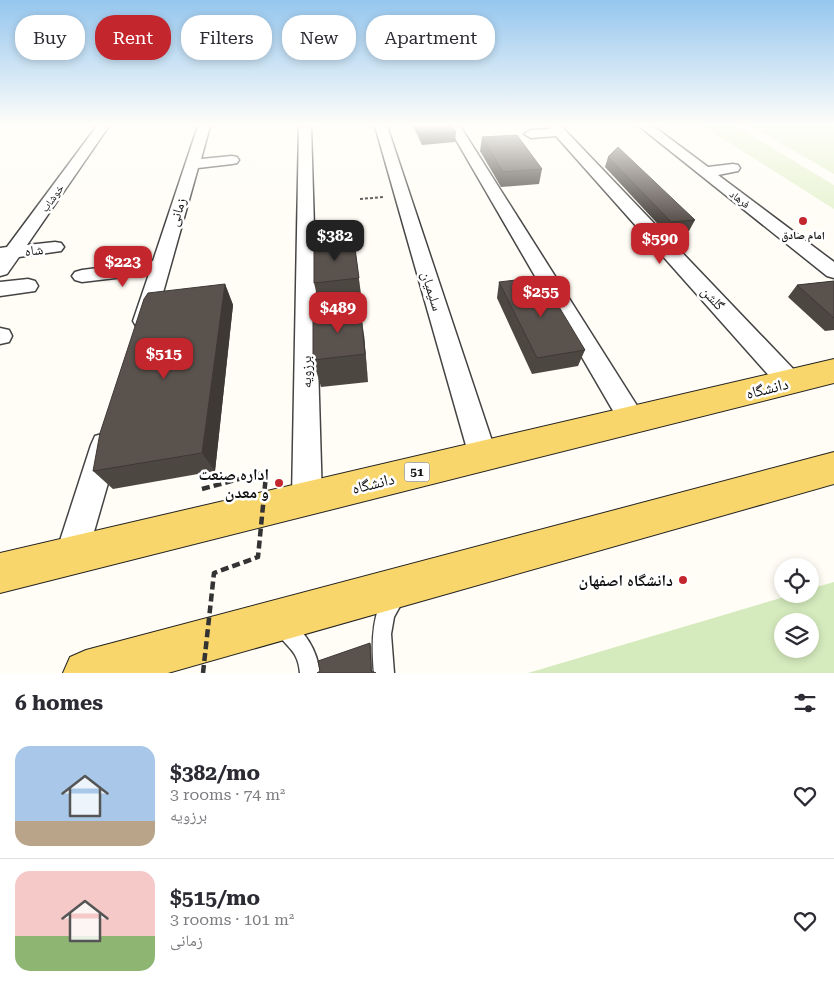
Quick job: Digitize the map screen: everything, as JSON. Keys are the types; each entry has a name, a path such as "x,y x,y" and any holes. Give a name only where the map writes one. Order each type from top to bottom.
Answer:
{"main road":[{"name":"دانشگاه","path":"0,573 834,371"},
{"path":"86,673 834,468"}],"street":[{"name":"خوشاب","path":"0,270 7,253 79,157"},
{"name":"زمانی","path":"139,337 194,157"},
{"name":"برزویه","path":"304,157 307,499"},
{"name":"سلیمیان","path":"390,157 483,456"},
{"path":"473,157 632,420"},
{"name":"گلشن","path":"582,157 790,382"},
{"name":"فرهاد","path":"686,157 834,272"},
{"path":"192,164 232,160"},
{"path":"705,172 733,168"},
{"name":"شاه","path":"7,253 55,247"},
{"path":"82,276 161,266"},
{"path":"0,289 28,286"},
{"path":"71,556 110,428"}],"lane":[{"path":"384,673 380,643 382,626 387,610 404,587"},
{"path":"275,620 300,642 310,666 310,673"}],"path":[{"path":"360,199 402,195"},
{"path":"202,489 266,472 258,557 214,573 203,673"}],"green space":[{"path":"753,157 788,157 834,185 834,209"},
{"path":"805,157 834,157 834,174"},
{"path":"834,582 834,673 528,673 774,600 774,603 819,603 819,586"}],"building":[{"path":"494,157 533,157 542,169 503,172"},
{"path":"608,157 629,157 695,220 671,222"},
{"path":"354,241 359,278 314,283 314,245"},
{"path":"541,277 585,350 537,358 499,282"},
{"path":"834,281 834,318 797,285"},
{"path":"225,284 202,453 93,471 100,433 144,299 148,293"},
{"path":"360,307 365,354 313,360 313,312"},
{"path":"370,643 371,671 376,673 317,673 320,671 318,661"}],"place":[{"name":"امام صادق","path":"803,221"},
{"name":"اداره صنعت و معدن","path":"279,483"},
{"name":"دانشگاه اصفهان","path":"683,580"}]}
